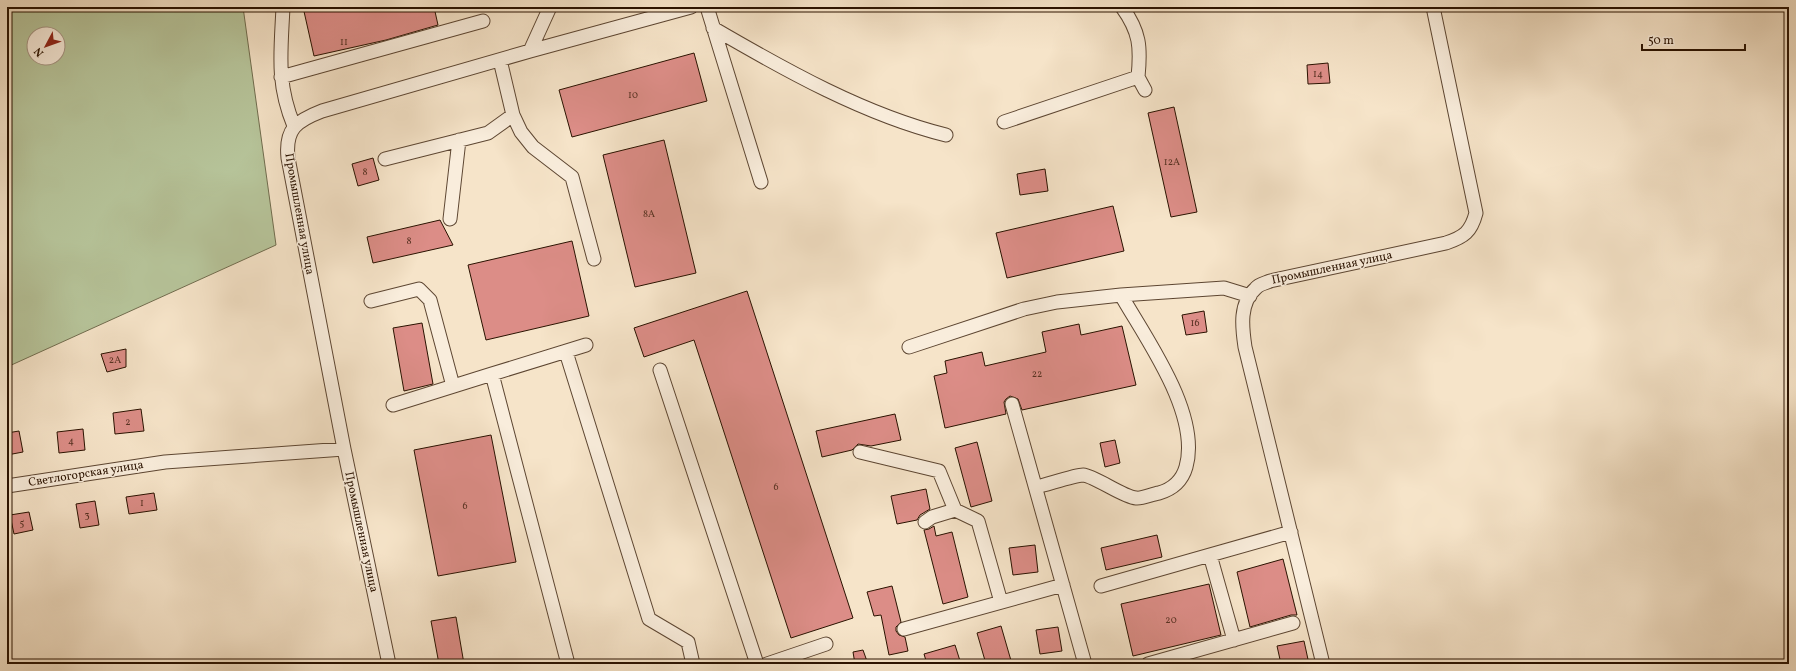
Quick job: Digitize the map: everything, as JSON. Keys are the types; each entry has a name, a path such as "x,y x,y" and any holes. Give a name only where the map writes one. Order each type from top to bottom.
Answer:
{"street":[{"path":"283,7 280,76 286,106 294,126 310,116 322,111 530,51 691,7"},
{"path":"530,51 550,7"},
{"path":"707,7 761,182"},
{"path":"1122,7 1135,30 1141,53 1138,77 1145,90"},
{"name":"Промышленная улица","path":"1323,664 1245,347 1242,320 1244,307 1256,287 1270,281 1446,244 1459,239 1467,233 1473,223 1476,213 1433,7"},
{"path":"280,76 483,21"},
{"path":"713,28 786,70 875,112 915,127 946,136"},
{"path":"500,60 513,115 521,132 533,147 572,177 594,259"},
{"path":"1004,122 1138,77"},
{"path":"386,159 488,133 513,115"},
{"name":"Промышленная улица","path":"294,126 289,134 287,146 288,158 344,449 389,664"},
{"path":"450,219 459,140"},
{"path":"909,347 1024,309 1057,302 1121,295 1224,288 1250,296"},
{"path":"371,302 419,289 430,300 453,386"},
{"path":"1036,487 1083,475 1135,498 1166,491 1175,485 1183,476 1188,452 1187,435 1177,396 1167,374 1121,295"},
{"path":"394,405 586,345"},
{"path":"566,352 649,619 688,642 693,664"},
{"path":"660,370 757,664"},
{"path":"492,374 568,664"},
{"path":"1012,404 1085,664"},
{"name":"Светлогорская улица","path":"7,486 165,462 344,449"},
{"path":"860,452 939,471 955,510 978,521 1001,602"},
{"path":"925,522 932,517 955,510"},
{"path":"1101,586 1290,532"},
{"path":"1210,555 1234,640"},
{"path":"904,629 1063,585"},
{"path":"1148,664 1293,623"},
{"path":"767,664 826,644"}],"green space":[{"path":"7,7 243,7 276,245 7,367"}],"building":[{"path":"303,7 434,7 438,25 386,40 314,56"},
{"path":"694,53 707,101 572,137 559,90"},
{"path":"1328,63 1330,83 1308,84 1307,65"},
{"path":"1174,107 1197,212 1171,217 1148,113"},
{"path":"664,140 696,273 635,287 603,155"},
{"path":"373,158 379,180 358,186 352,164"},
{"path":"1045,169 1048,191 1020,195 1017,174"},
{"path":"1113,206 1124,251 1007,278 996,233"},
{"path":"440,220 453,245 373,263 367,237"},
{"path":"572,241 589,316 486,340 468,265"},
{"path":"747,291 853,618 791,638 694,340 644,357 634,328"},
{"path":"1204,311 1207,332 1186,335 1182,315"},
{"path":"422,323 433,384 404,391 393,328"},
{"path":"1079,324 1081,335 1122,326 1136,385 1022,410 1018,399 1010,396 1004,402 1006,414 945,428 934,376 947,373 945,361 982,352 985,366 1046,352 1042,332"},
{"path":"126,349 126,367 107,372 101,354"},
{"path":"141,409 144,431 115,434 113,413"},
{"path":"895,414 901,440 871,446 858,444 852,450 822,457 816,431"},
{"path":"83,429 85,450 59,453 57,432"},
{"path":"19,431 23,452 7,455 7,433"},
{"path":"491,435 516,562 438,576 414,450"},
{"path":"1115,440 1120,463 1105,467 1100,443"},
{"path":"977,442 992,501 971,507 955,448"},
{"path":"926,489 930,509 920,515 917,520 897,524 891,496"},
{"path":"154,493 157,510 129,514 126,497"},
{"path":"95,501 99,525 80,528 76,504"},
{"path":"29,512 33,530 14,534 10,515"},
{"path":"934,526 936,536 952,532 968,597 943,604 924,530"},
{"path":"1157,535 1162,557 1106,570 1101,548"},
{"path":"1035,545 1038,572 1013,575 1009,548"},
{"path":"1283,559 1297,615 1291,615 1250,627 1237,572"},
{"path":"1209,584 1221,635 1133,656 1121,604"},
{"path":"892,586 901,622 896,627 896,631 899,635 905,637 908,651 889,655 881,615 874,616 867,592"},
{"path":"456,617 464,664 439,664 431,621"},
{"path":"1001,626 1012,664 986,664 977,633"},
{"path":"1058,627 1062,651 1040,654 1036,630"},
{"path":"1304,641 1309,664 1281,664 1277,646"},
{"path":"955,645 961,664 927,664 924,654"},
{"path":"863,650 868,664 855,664 853,652"}]}
